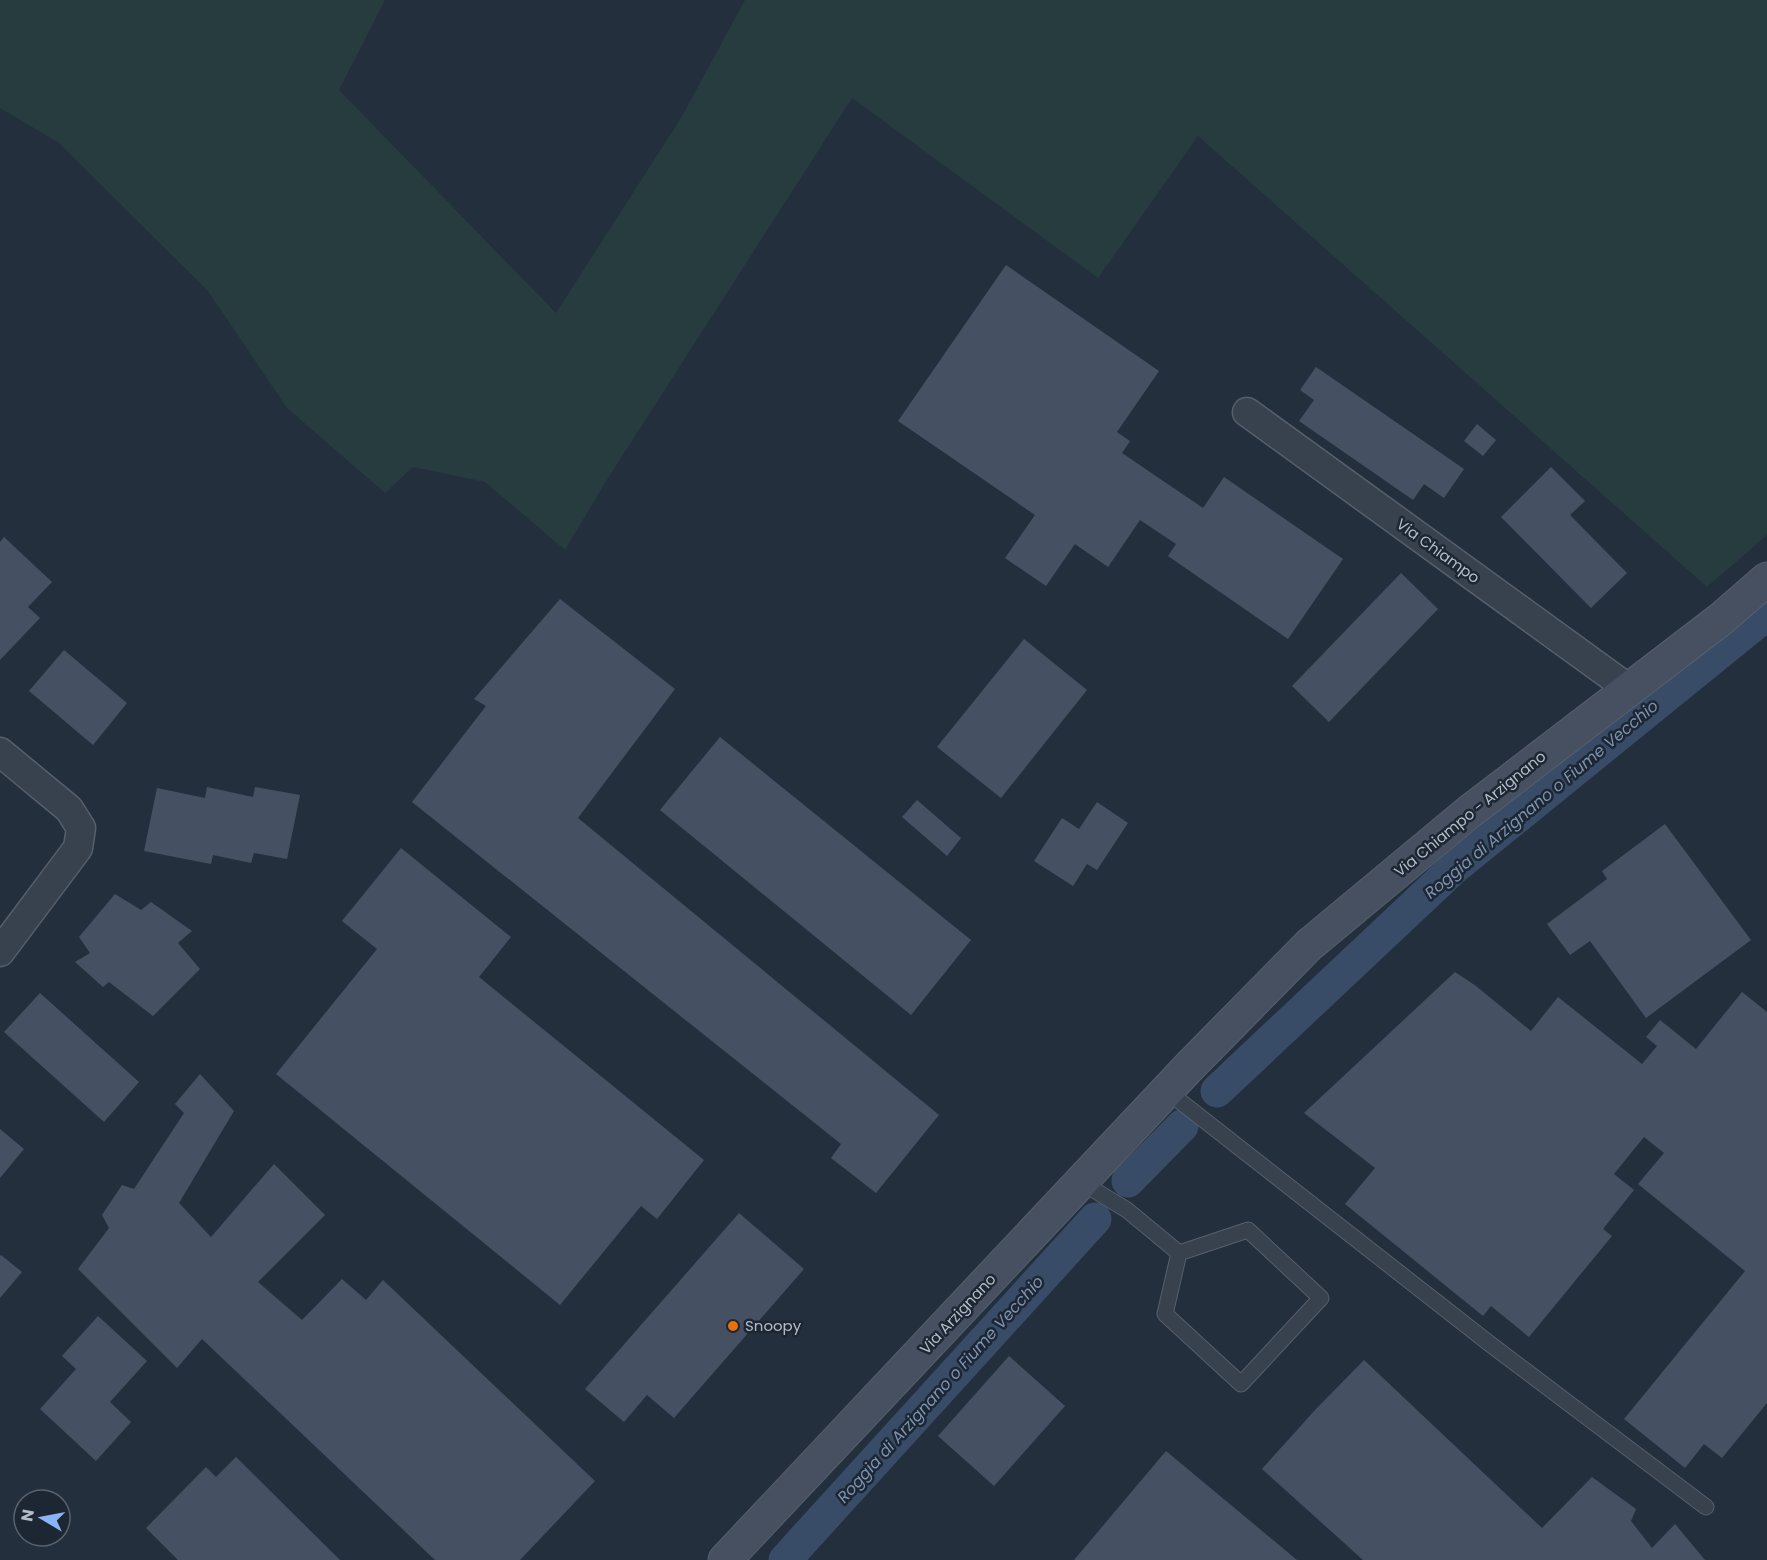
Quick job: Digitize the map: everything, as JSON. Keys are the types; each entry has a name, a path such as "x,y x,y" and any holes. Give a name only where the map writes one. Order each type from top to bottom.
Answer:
{"main road":[{"name":"Via Chiampo - Arzignano","path":"1189,1067 1309,945 1469,812 1721,619 1767,579"},
{"name":"Via Arzignano","path":"725,1560 916,1360 1189,1067"}],"street":[{"name":"Via Chiampo","path":"1247,412 1629,689"},
{"path":"0,752 69,809 81,828 78,848 0,952"}],"lane":[{"path":"1167,1091 1490,1344 1706,1507"},
{"path":"1081,1182 1127,1210 1179,1253"},
{"path":"1248,1230 1321,1298 1241,1384 1165,1314 1179,1253 1248,1230"}],"green space":[{"path":"0,0 385,0 339,90 556,313 681,118 745,0 1767,0 1767,535 1707,587 1198,136 1098,278 852,98 603,486 565,550 485,482 413,467 385,493 287,408 208,291 59,143 0,108"}],"building":[{"path":"1006,265 1159,371 1117,432 1130,441 1122,453 1203,508 1224,477 1343,559 1288,639 1168,556 1176,544 1140,520 1108,567 1075,544 1046,586 1005,558 1035,515 898,421"},
{"path":"1316,367 1464,469 1444,498 1424,484 1413,500 1299,421 1314,400 1300,390"},
{"path":"1477,424 1496,440 1483,456 1464,441"},
{"path":"1551,467 1585,501 1570,515 1627,573 1591,608 1501,517"},
{"path":"4,537 52,582 28,607 40,618 0,660 0,542"},
{"path":"1401,573 1438,609 1329,722 1292,686"},
{"path":"560,599 675,689 578,818 939,1115 876,1193 831,1158 841,1144 412,802 486,706 474,699"},
{"path":"1024,639 1087,690 1001,798 937,747"},
{"path":"64,650 127,703 93,745 29,691"},
{"path":"720,737 971,940 911,1015 660,810"},
{"path":"207,787 253,797 255,787 300,795 287,859 254,853 251,863 213,855 211,864 144,851 157,788 205,798"},
{"path":"917,800 961,838 947,856 902,817"},
{"path":"1097,802 1128,823 1097,870 1087,864 1073,886 1034,861 1062,818 1079,829"},
{"path":"1665,824 1751,940 1646,1018 1590,941 1570,955 1547,924 1607,879 1602,871"},
{"path":"401,848 511,937 479,977 704,1160 657,1219 641,1206 560,1305 276,1074 377,949 342,921"},
{"path":"115,894 141,910 151,902 192,931 178,943 200,969 153,1016 109,982 103,987 75,962 90,953 79,937"},
{"path":"1455,972 1476,986 1531,1031 1558,997 1642,1064 1657,1046 1646,1037 1660,1020 1696,1049 1742,992 1767,1012 1767,1403 1722,1458 1704,1444 1685,1468 1624,1419 1745,1271 1638,1184 1664,1153 1644,1137 1614,1174 1634,1190 1603,1229 1612,1236 1529,1337 1491,1306 1483,1316 1345,1204 1375,1168 1304,1113"},
{"path":"40,993 139,1082 104,1122 4,1032"},
{"path":"200,1074 234,1111 179,1203 211,1237 274,1164 325,1215 258,1282 302,1320 342,1279 366,1300 383,1280 595,1481 520,1560 435,1560 202,1339 177,1368 78,1269 109,1228 102,1215 122,1185 134,1189 184,1113 175,1104"},
{"path":"0,1129 24,1149 0,1178"},
{"path":"739,1213 804,1269 674,1418 647,1395 624,1422 585,1389"},
{"path":"0,1256 22,1272 0,1298"},
{"path":"98,1316 147,1361 110,1402 131,1422 96,1461 40,1409 76,1369 62,1356"},
{"path":"1009,1356 1065,1406 994,1486 938,1436"},
{"path":"1364,1360 1542,1528 1592,1477 1636,1509 1631,1521 1652,1548 1675,1524 1705,1560 1363,1560 1262,1469"},
{"path":"1166,1451 1297,1560 1074,1560"},
{"path":"236,1457 340,1560 178,1560 146,1528 206,1467 216,1477"}],"waterway":[{"name":"Roggia di Arzignano o Fiume Vecchio","path":"1217,1091 1454,868 1767,614"},
{"name":"Roggia di Arzignano o Fiume Vecchio","path":"1128,1181 1182,1126"},
{"name":"Roggia di Arzignano o Fiume Vecchio","path":"785,1560 1095,1219"}],"place":[{"name":"Snoopy","path":"733,1326"}]}
